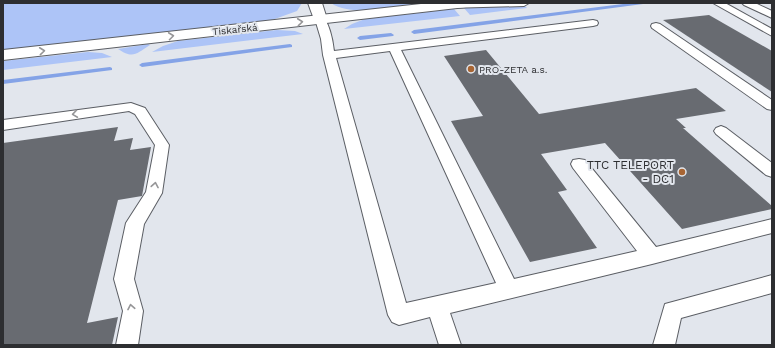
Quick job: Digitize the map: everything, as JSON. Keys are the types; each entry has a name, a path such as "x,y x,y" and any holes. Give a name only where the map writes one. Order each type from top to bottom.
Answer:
{"street":[{"path":"315,3 320,19"},
{"name":"Tiskařská","path":"3,55 466,3"}],"lane":[{"path":"432,7 524,3"},
{"path":"718,3 772,33"},
{"path":"747,3 772,15"},
{"path":"765,3 772,7"},
{"path":"320,19 327,39 329,55 399,315 652,256 772,226"},
{"path":"329,55 593,23"},
{"path":"656,26 772,106"},
{"path":"394,47 509,289"},
{"path":"3,125 132,107 140,112 162,145 154,194 135,223 124,279 133,311 127,345"},
{"path":"721,131 772,172"},
{"path":"579,164 652,256"},
{"path":"664,345 672,311 772,284"},
{"path":"437,306 450,345"}],"shaded area":[{"path":"3,3 302,3 297,11 272,20 3,50"},
{"path":"331,3 427,3 378,10 351,10"},
{"path":"524,5 527,8 470,15 464,8"},
{"path":"454,9 460,16 344,29 365,19"},
{"path":"277,30 295,31 303,34 152,52 163,46 178,41"},
{"path":"148,44 150,45 131,55 118,49"},
{"path":"88,52 102,53 112,57 3,70 3,61"}],"building":[{"path":"709,15 772,51 772,92 663,20"},
{"name":"TTC TELEPORT - DC1","path":"486,50 539,114 696,88 726,111 676,119 686,128 683,128 772,206 772,209 682,229 605,143 541,154 567,190 558,192 597,248 530,262 451,121 483,116 444,56"},
{"path":"118,127 114,141 133,138 130,150 151,147 142,196 118,200 87,323 118,317 112,345 3,345 3,143"}],"waterway":[{"path":"414,32 643,3"},
{"path":"360,38 391,35"},
{"path":"142,65 290,46"},
{"path":"3,82 110,69"}],"place":[{"name":"PRO-ZETA a.s.","path":"471,69"},
{"name":"TTC TELEPORT - DC1","path":"682,172"}]}
